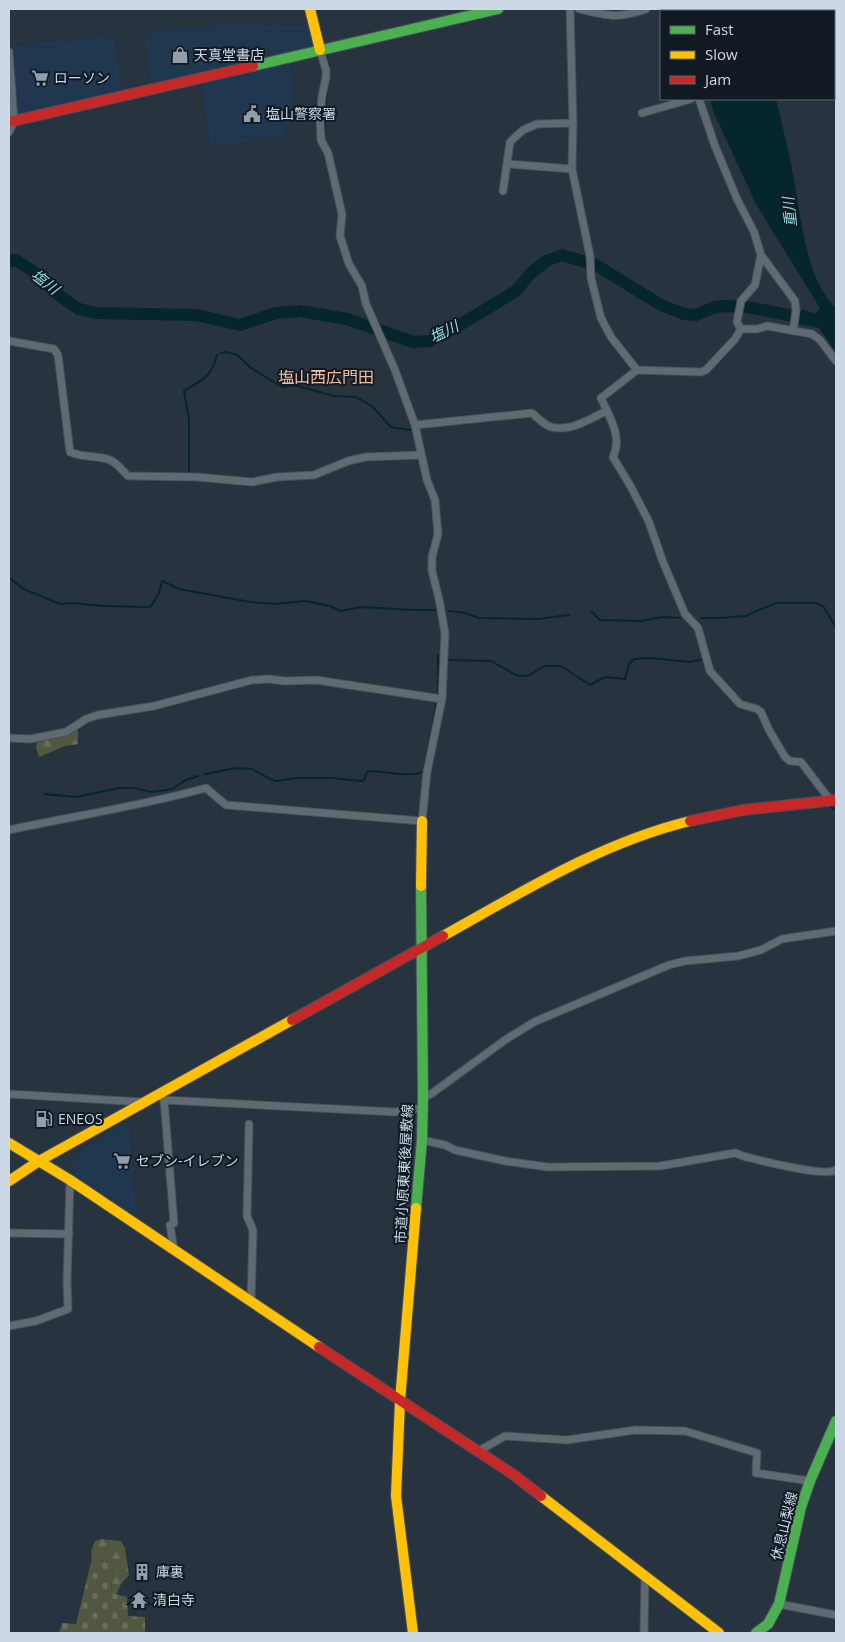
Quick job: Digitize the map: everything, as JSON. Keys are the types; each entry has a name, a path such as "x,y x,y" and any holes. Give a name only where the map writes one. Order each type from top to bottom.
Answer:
{"street":[{"path":"9,830 165,800 206,788 226,805 422,821 445,633 440,599 432,571 432,557 438,534 435,500 426,480 415,425 395,370 366,304 362,286 350,264 340,236 342,214 328,153 322,140 320,120 326,70 310,9"},
{"path":"12,122 498,9"},
{"path":"570,9 573,123 572,169 590,256 592,278 601,318 611,336 637,370"},
{"path":"579,9 614,16 632,14 646,9"},
{"path":"9,52 12,122 9,132"},
{"path":"642,113 688,100"},
{"path":"699,100 715,146 737,199 754,232 762,255 795,301 796,311 793,331"},
{"path":"503,191 510,142 523,130 536,124 573,123"},
{"path":"507,164 572,169"},
{"path":"762,255 755,285 742,301 735,339 706,370 700,372 637,370 601,398 614,428 617,448 613,457 649,522 663,562 685,614 698,628 710,671 740,704 761,712 785,757 790,761 801,762 833,800"},
{"path":"739,325 757,329 767,326 812,334 820,340 836,361"},
{"path":"9,341 54,349 58,355 70,452 79,456 109,460 115,463 128,476 196,477 252,482 277,477 314,475 354,459 420,455"},
{"path":"415,425 532,413 550,427 563,428 582,423 606,411"},
{"path":"9,738 30,739 66,732 86,719 98,715 154,706 252,680 316,680 438,698"},
{"path":"9,1181 39,1161 146,1102 162,1097 421,948 572,864 630,839 687,821 728,812 833,800"},
{"name":"市道小原東東後屋敷線","path":"413,1633 396,1496 400,1400 422,1140 422,821"},
{"path":"423,1097 431,1094 505,1040 534,1022 669,965 685,961 738,956 761,950 782,939 836,931"},
{"path":"9,1094 146,1102"},
{"path":"162,1097 377,1112 422,1110"},
{"path":"162,1097 174,1223 170,1225 174,1250"},
{"path":"249,1124 246,1216 253,1230 251,1302"},
{"path":"422,1140 505,1162 548,1167 660,1166 736,1153 746,1157 820,1172 833,1172 836,1170"},
{"path":"9,1143 70,1180 514,1475 718,1633"},
{"path":"9,1326 68,1310 70,1180"},
{"path":"9,1234 70,1234"},
{"name":"休息山梨線","path":"756,1633 763,1630 773,1618 779,1604 801,1506 836,1421"},
{"path":"477,1452 505,1436 567,1440 636,1430 685,1431 757,1453 756,1473 810,1482"},
{"path":"644,1633 645,1578"},
{"path":"779,1604 836,1614"}],"shaded area":[{"path":"229,25 315,27 320,50 288,58 294,92 284,140 256,140 211,146 203,99 203,77 152,89 144,35 178,27 200,28"},
{"path":"114,37 122,96 9,122 9,43 15,45"},
{"path":"129,1122 136,1218 102,1197 75,1175 71,1162 79,1152"}],"green space":[{"path":"78,728 78,744 65,746 39,757 36,748 37,740"},
{"path":"101,1539 121,1541 125,1548 129,1575 121,1584 116,1595 111,1593 113,1563 92,1558 91,1551 95,1541"},
{"path":"92,1558 113,1563 111,1593 127,1597 128,1616 145,1617 145,1633 59,1633 62,1623 76,1624"}],"water":[{"path":"683,9 754,10 684,10"},
{"name":"重川","path":"710,100 776,100 811,264 817,281 836,308 836,352 819,328 799,324 802,309 815,314 820,308 756,204 714,113"}],"waterway":[{"path":"326,56 329,67"},
{"path":"324,137 329,79"},
{"name":"塩川","path":"9,261 16,260 37,274 60,296 79,309 96,313 196,315 240,325 276,313 300,311 347,319 413,342 430,341 441,333 453,329 516,291 531,273 546,261 562,255 596,265 661,305 684,314 696,315 715,307 747,307 805,318 836,321"},
{"path":"221,353 227,352 237,355 251,368 282,387 294,385 334,396 356,397 372,406 391,427 411,430"},
{"path":"189,472 189,420 184,391 209,373 217,355"},
{"path":"9,578 24,589 60,604 148,607 151,606 159,593 162,581 179,589 250,602 274,604 305,601 330,606 340,611 362,607 437,610"},
{"path":"701,618 745,616 776,603 816,603 823,606 836,627"},
{"path":"449,611 465,613 479,618 538,619 569,615"},
{"path":"591,611 600,620 641,621 663,617 680,618"},
{"path":"438,655 438,696"},
{"path":"449,660 491,661 516,675 524,676 530,675 544,666 561,666 590,685 605,677 625,679 629,664 634,659 650,658 690,662 703,659 704,661"},
{"path":"707,672 721,688"},
{"path":"205,774 236,768 252,769 276,781 296,778 332,778 361,781 364,780 367,772 372,771 406,774 419,773 424,771 437,701"},
{"path":"44,794 76,797 119,788 133,788 152,792 172,789 186,780 198,776"},
{"path":"831,807 836,809"}],"traffic: fast":[{"path":"253,66 498,9"},
{"path":"416,1208 422,1140 423,1097 421,886"},
{"path":"756,1633 768,1624 779,1604 801,1507 836,1421"}],"traffic: slow":[{"path":"310,9 320,50"},
{"path":"421,886 422,821"},
{"path":"443,936 532,886 593,855 657,830 690,821"},
{"path":"9,1181 39,1161 292,1020"},
{"path":"9,1143 70,1180 319,1347"},
{"path":"413,1633 396,1496 400,1401 416,1208"},
{"path":"541,1496 719,1633"}],"traffic: jam":[{"path":"9,122 253,66"},
{"path":"690,821 743,810 836,800"},
{"path":"292,1020 443,936"},
{"path":"319,1347 514,1475 541,1496"}],"place":[{"name":"天真堂書店","path":"180,55"},
{"name":"ローソン","path":"40,78"},
{"name":"塩山警察署","path":"252,114"},
{"name":"ENEOS","path":"44,1119"},
{"name":"セブン-イレブン","path":"122,1161"},
{"name":"庫裏","path":"142,1572"},
{"name":"清白寺","path":"139,1600"}],"district":[{"name":"塩山西広門田","path":"326,377"}]}
